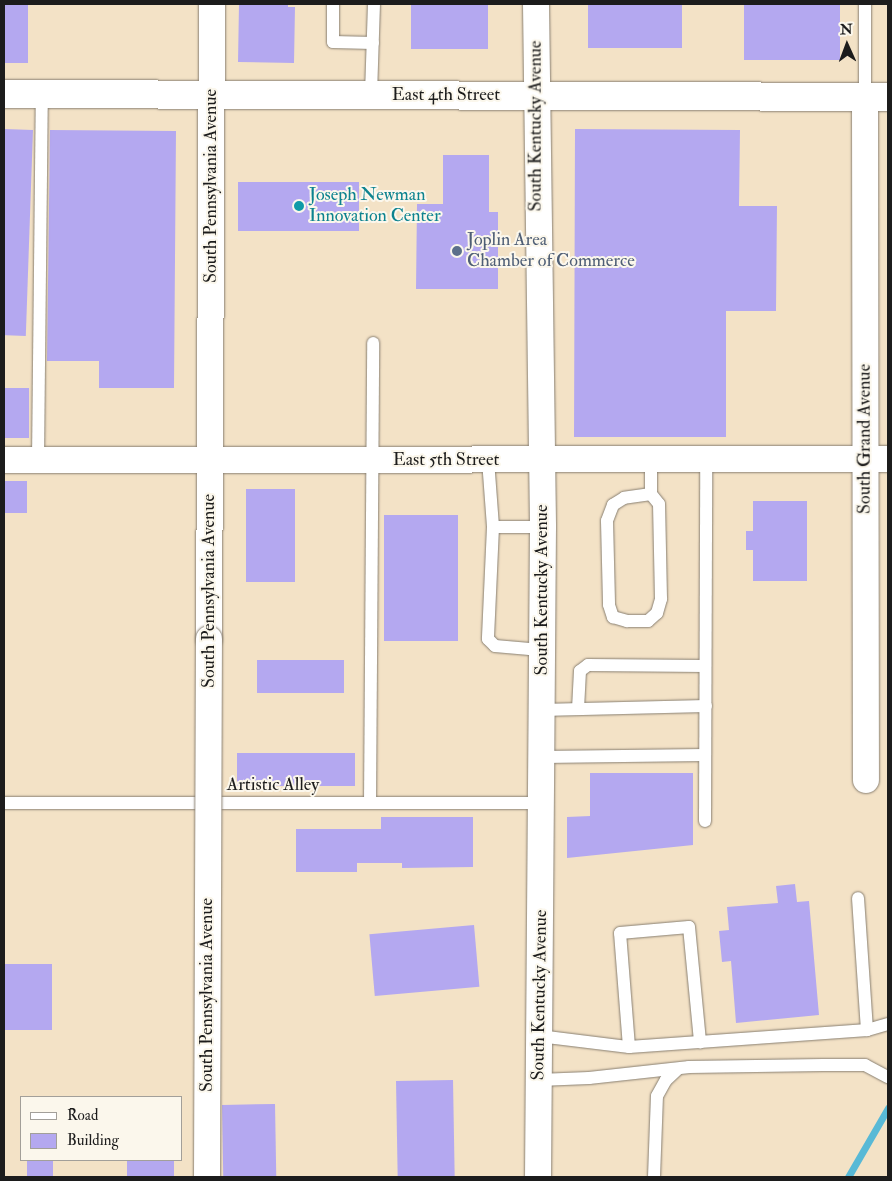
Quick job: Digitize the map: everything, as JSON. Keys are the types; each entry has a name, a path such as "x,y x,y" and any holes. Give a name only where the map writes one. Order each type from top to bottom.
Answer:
{"street":[{"name":"South Pennsylvania Avenue","path":"208,1177 212,4"},
{"name":"South Kentucky Avenue","path":"536,4 543,527 538,1177"},
{"name":"East 4th Street","path":"4,94 212,93 877,97"},
{"name":"South Grand Avenue","path":"866,780 877,459 877,97"},
{"name":"East 5th Street","path":"4,460 706,461 877,459"}],"lane":[{"path":"333,4 333,42 373,43"},
{"path":"370,94 374,4"},
{"path":"865,4 877,97"},
{"path":"38,460 42,94"},
{"path":"370,803 373,343"},
{"path":"488,460 493,528 488,639 495,646 541,650"},
{"path":"650,461 651,494 659,504 660,599 657,613 648,621 627,621 614,617 609,605 607,521 613,505 624,498 651,494"},
{"path":"705,821 706,461"},
{"path":"493,528 543,527"},
{"path":"578,709 580,671 588,665 705,666"},
{"path":"541,710 706,706"},
{"path":"542,757 706,755"},
{"name":"Artistic Alley","path":"4,803 542,803"},
{"path":"858,898 868,1030"},
{"path":"629,1047 620,933 689,927 700,1042"},
{"path":"540,1036 629,1047 868,1030 888,1024"},
{"path":"539,1080 589,1078 678,1069 865,1065 888,1077"},
{"path":"654,1177 657,1096 666,1080 678,1069"}],"building":[{"path":"4,4 28,4 28,63 4,63"},
{"path":"239,4 288,4 288,7 295,7 294,63 238,62"},
{"path":"411,4 488,4 488,49 411,49"},
{"path":"588,4 682,4 682,48 588,48"},
{"path":"744,4 840,4 840,60 744,60"},
{"path":"4,129 33,130 26,336 4,335"},
{"path":"575,129 740,130 739,206 777,206 776,311 726,311 726,437 574,437"},
{"path":"50,130 176,131 174,388 99,388 99,361 47,361"},
{"name":"Joplin Area Chamber of Commerce","path":"443,155 489,155 489,212 498,212 498,289 416,289 417,204 443,204"},
{"name":"Joseph Newman Innovation Center","path":"238,182 359,182 359,231 238,231"},
{"path":"4,388 29,388 29,438 4,438"},
{"path":"4,481 27,481 27,513 4,513"},
{"path":"246,489 295,489 295,582 246,582"},
{"path":"753,501 807,501 807,581 753,581 753,550 746,550 746,531 753,531"},
{"path":"384,515 458,515 458,641 384,641"},
{"path":"257,660 344,660 344,693 257,693"},
{"path":"237,753 355,753 355,786 237,786"},
{"path":"590,773 693,773 693,845 567,858 567,817 590,816"},
{"path":"381,817 473,817 473,867 402,868 402,863 357,863 357,872 296,872 296,829 381,829"},
{"path":"795,884 797,902 809,901 819,1015 736,1023 731,961 722,962 719,931 729,930 727,907 778,903 776,886"},
{"path":"474,925 479,987 375,996 369,934"},
{"path":"4,964 52,964 52,1030 4,1030"},
{"path":"453,1080 455,1177 398,1177 396,1081"},
{"path":"275,1104 276,1177 223,1177 222,1105"},
{"path":"27,1161 53,1161 53,1177 27,1177"},
{"path":"127,1161 174,1161 174,1177 127,1177"}],"waterway":[{"path":"848,1177 888,1108"}],"place":[{"name":"Joseph Newman Innovation Center","path":"299,206"},
{"name":"Joplin Area Chamber of Commerce","path":"457,251"}]}
